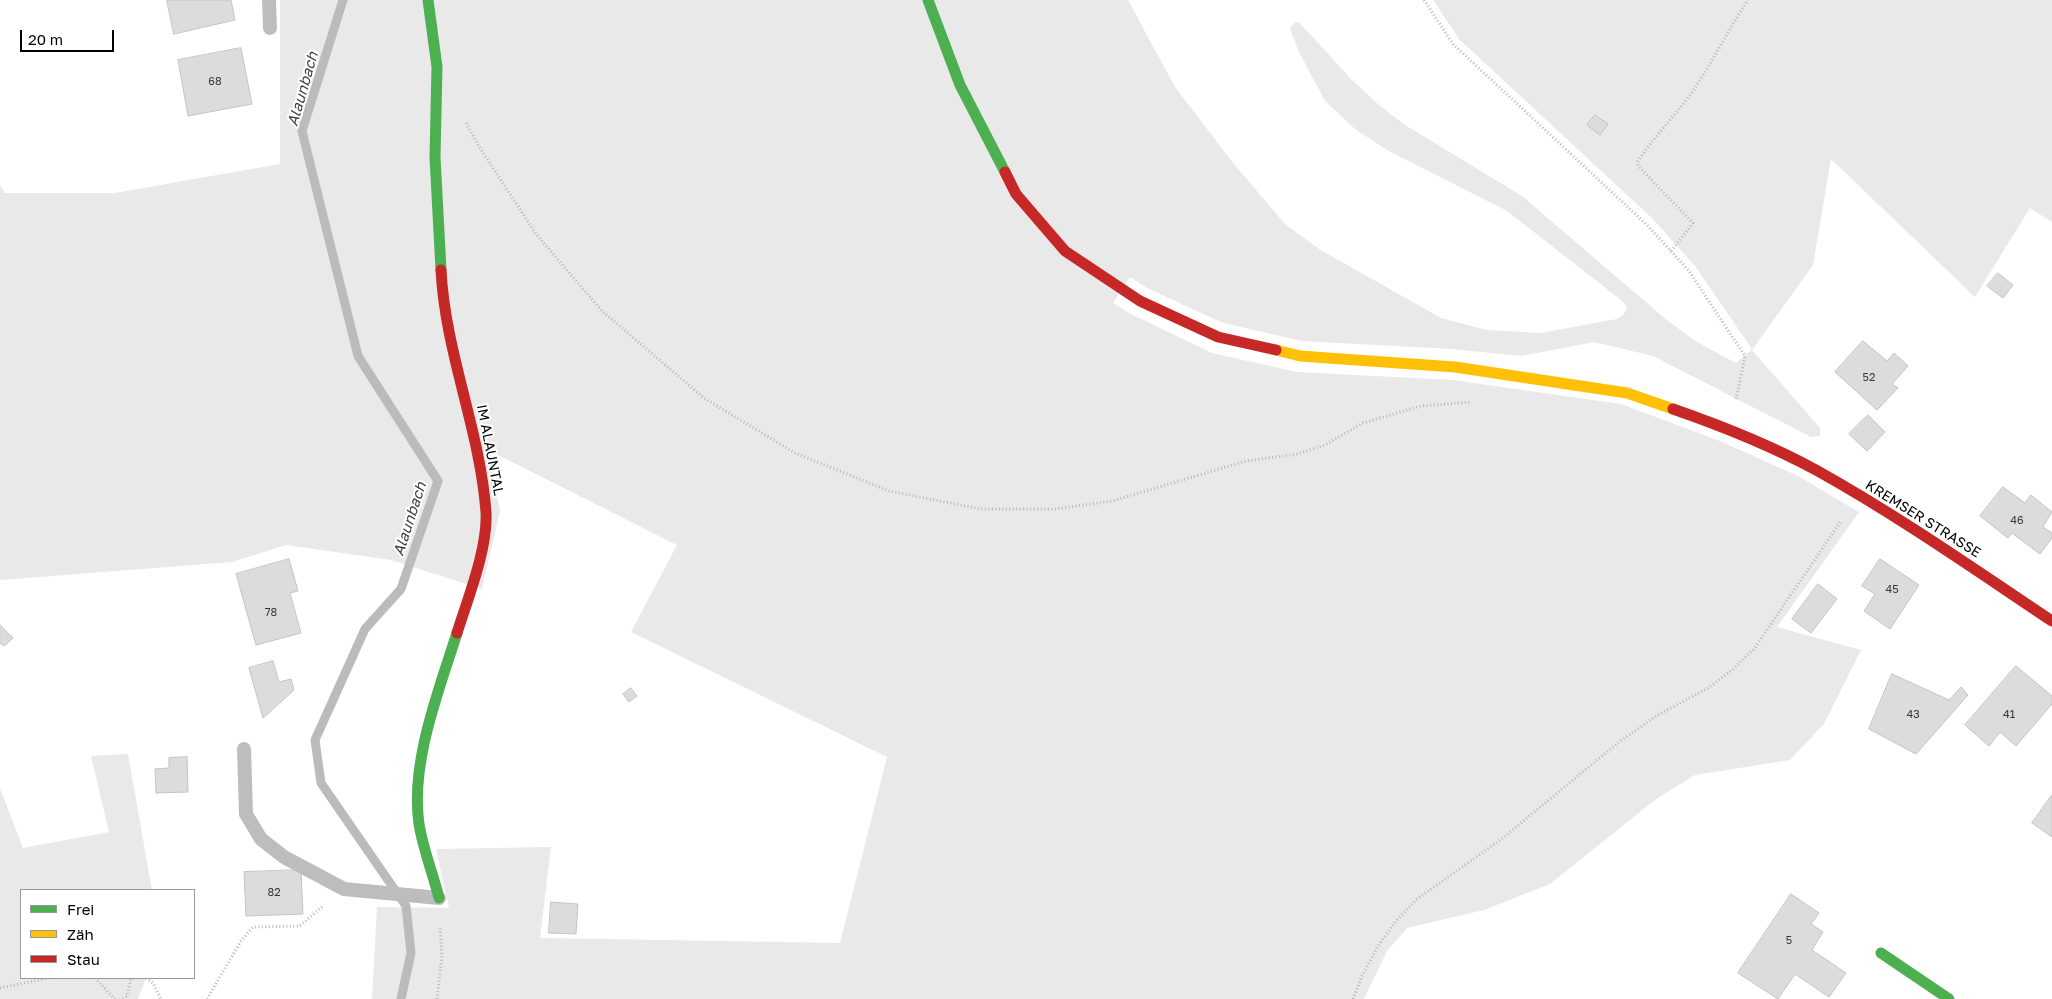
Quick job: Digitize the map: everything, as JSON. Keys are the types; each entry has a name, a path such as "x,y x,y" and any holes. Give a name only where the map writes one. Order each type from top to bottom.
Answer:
{"street":[{"name":"IM ALAUNTAL","path":"428,0 437,67 435,157 442,298 476,448 486,513 482,546 429,723 419,772 419,823 439,898"},
{"name":"KREMSER STRASSE","path":"928,0 960,85 1016,194 1065,251 1140,301 1218,338 1300,356 1455,367 1628,392 1726,428 1815,470 1859,496 2052,621"},
{"path":"1882,953 1949,999"}],"lane":[{"path":"269,0 270,28"},
{"path":"244,749 246,814 261,840 284,857 344,889 439,898"}],"path":[{"path":"1424,0 1453,44 1647,225 1689,271 1745,356 1739,392 1726,428"},
{"path":"1671,251 1693,223 1638,166 1638,160 1689,96 1716,56 1726,33 1748,0"},
{"path":"464,119 478,145 536,234 602,311 704,398 795,452 889,491 981,510 1055,509 1112,501 1246,461 1298,454 1325,445 1363,423 1421,406 1476,401"},
{"path":"1353,999 1362,976 1378,946 1396,921 1417,899 1499,841 1619,742 1656,716 1708,688 1749,654 1859,496"},
{"path":"207,999 241,941 253,927 300,926 344,889"},
{"path":"437,999 442,956 439,898"},
{"path":"0,988 44,979"},
{"path":"95,979 115,999"},
{"path":"123,999 127,996 131,979"},
{"path":"147,979 153,983 161,999"}],"shaded area":[{"path":"280,0 1128,0 1175,87 1233,163 1285,224 1319,249 1441,318 1486,330 1541,333 1617,319 1624,314 1627,307 1621,300 1507,211 1387,150 1355,129 1325,101 1298,50 1290,29 1294,23 1299,22 1351,79 1379,105 1405,125 1522,196 1668,321 1697,342 1736,363 1752,349 1695,266 1653,219 1459,39 1433,0 2052,0 2052,222 2030,208 1975,297 1831,159 1813,265 1752,350 1820,428 1820,436 1811,437 1653,356 1594,342 1521,356 1452,349 1302,341 1223,323 1147,288 1130,277 1113,303 1131,314 1212,353 1297,372 1453,380 1621,404 1720,441 1798,476 1859,512 1777,627 1861,650 1824,724 1790,760 1695,775 1656,799 1550,884 1484,910 1407,928 1387,951 1364,999 372,999 377,907 449,908 436,849 551,847 540,938 840,943 887,757 631,632 677,545 488,450 500,511 482,589 391,560 286,545 232,562 0,580 0,185 5,193 115,193 280,164"},
{"path":"128,754 152,889 20,889 20,979 146,979 138,999 0,999 0,788 23,848 109,832 91,756"}],"building":[{"path":"167,0 231,0 235,20 174,34"},
{"path":"241,48 252,104 188,116 178,60"},
{"path":"1595,115 1608,124 1600,135 1587,125"},
{"path":"1998,273 2013,285 2003,298 1987,286"},
{"path":"1863,341 1887,361 1894,353 1908,366 1892,384 1898,388 1877,410 1835,372"},
{"path":"1868,415 1885,432 1867,451 1849,434"},
{"path":"2003,487 2025,503 2031,495 2052,512 2043,527 2052,533 2052,538 2040,554 2012,533 2008,538 1980,516"},
{"path":"289,559 298,591 290,593 301,633 256,645 236,574"},
{"path":"1880,559 1919,585 1890,629 1864,611 1875,594 1862,586"},
{"path":"1818,584 1837,599 1811,633 1792,619"},
{"path":"0,625 13,638 4,646 0,643"},
{"path":"273,661 279,682 291,679 294,690 263,718 249,668"},
{"path":"2016,666 2052,696 2052,704 2016,746 2000,732 1989,746 1965,725"},
{"path":"1892,674 1949,700 1961,687 1968,695 1916,754 1869,729"},
{"path":"631,688 637,696 629,702 623,694"},
{"path":"187,757 188,792 156,793 155,769 169,768 169,758"},
{"path":"2052,795 2052,837 2032,823"},
{"path":"301,870 303,914 246,916 244,872"},
{"path":"1791,894 1819,913 1811,924 1823,932 1812,950 1846,973 1829,997 1795,974 1778,999 1738,973"},
{"path":"551,902 578,904 576,934 549,933"}],"waterway":[{"name":"Alaunbach","path":"343,0 302,131 358,356 438,481 401,589 365,629 315,740 321,783 406,906 411,953 401,999"}],"traffic: fast":[{"path":"428,0 437,67 435,157 441,270"},
{"path":"928,0 960,85 1005,172"},
{"path":"439,898 423,843 417,801 422,752 435,702 457,633"},
{"path":"1881,953 1949,999"}],"traffic: slow":[{"path":"1276,350 1300,356 1455,367 1627,393 1673,409"}],"traffic: jam":[{"path":"1005,172 1016,194 1065,251 1140,301 1218,337 1276,350"},
{"path":"441,270 449,331 477,451 483,481 486,512 486,526 481,557 457,633"},
{"path":"1673,409 1746,437 1816,470 1906,524 2052,621"}]}
